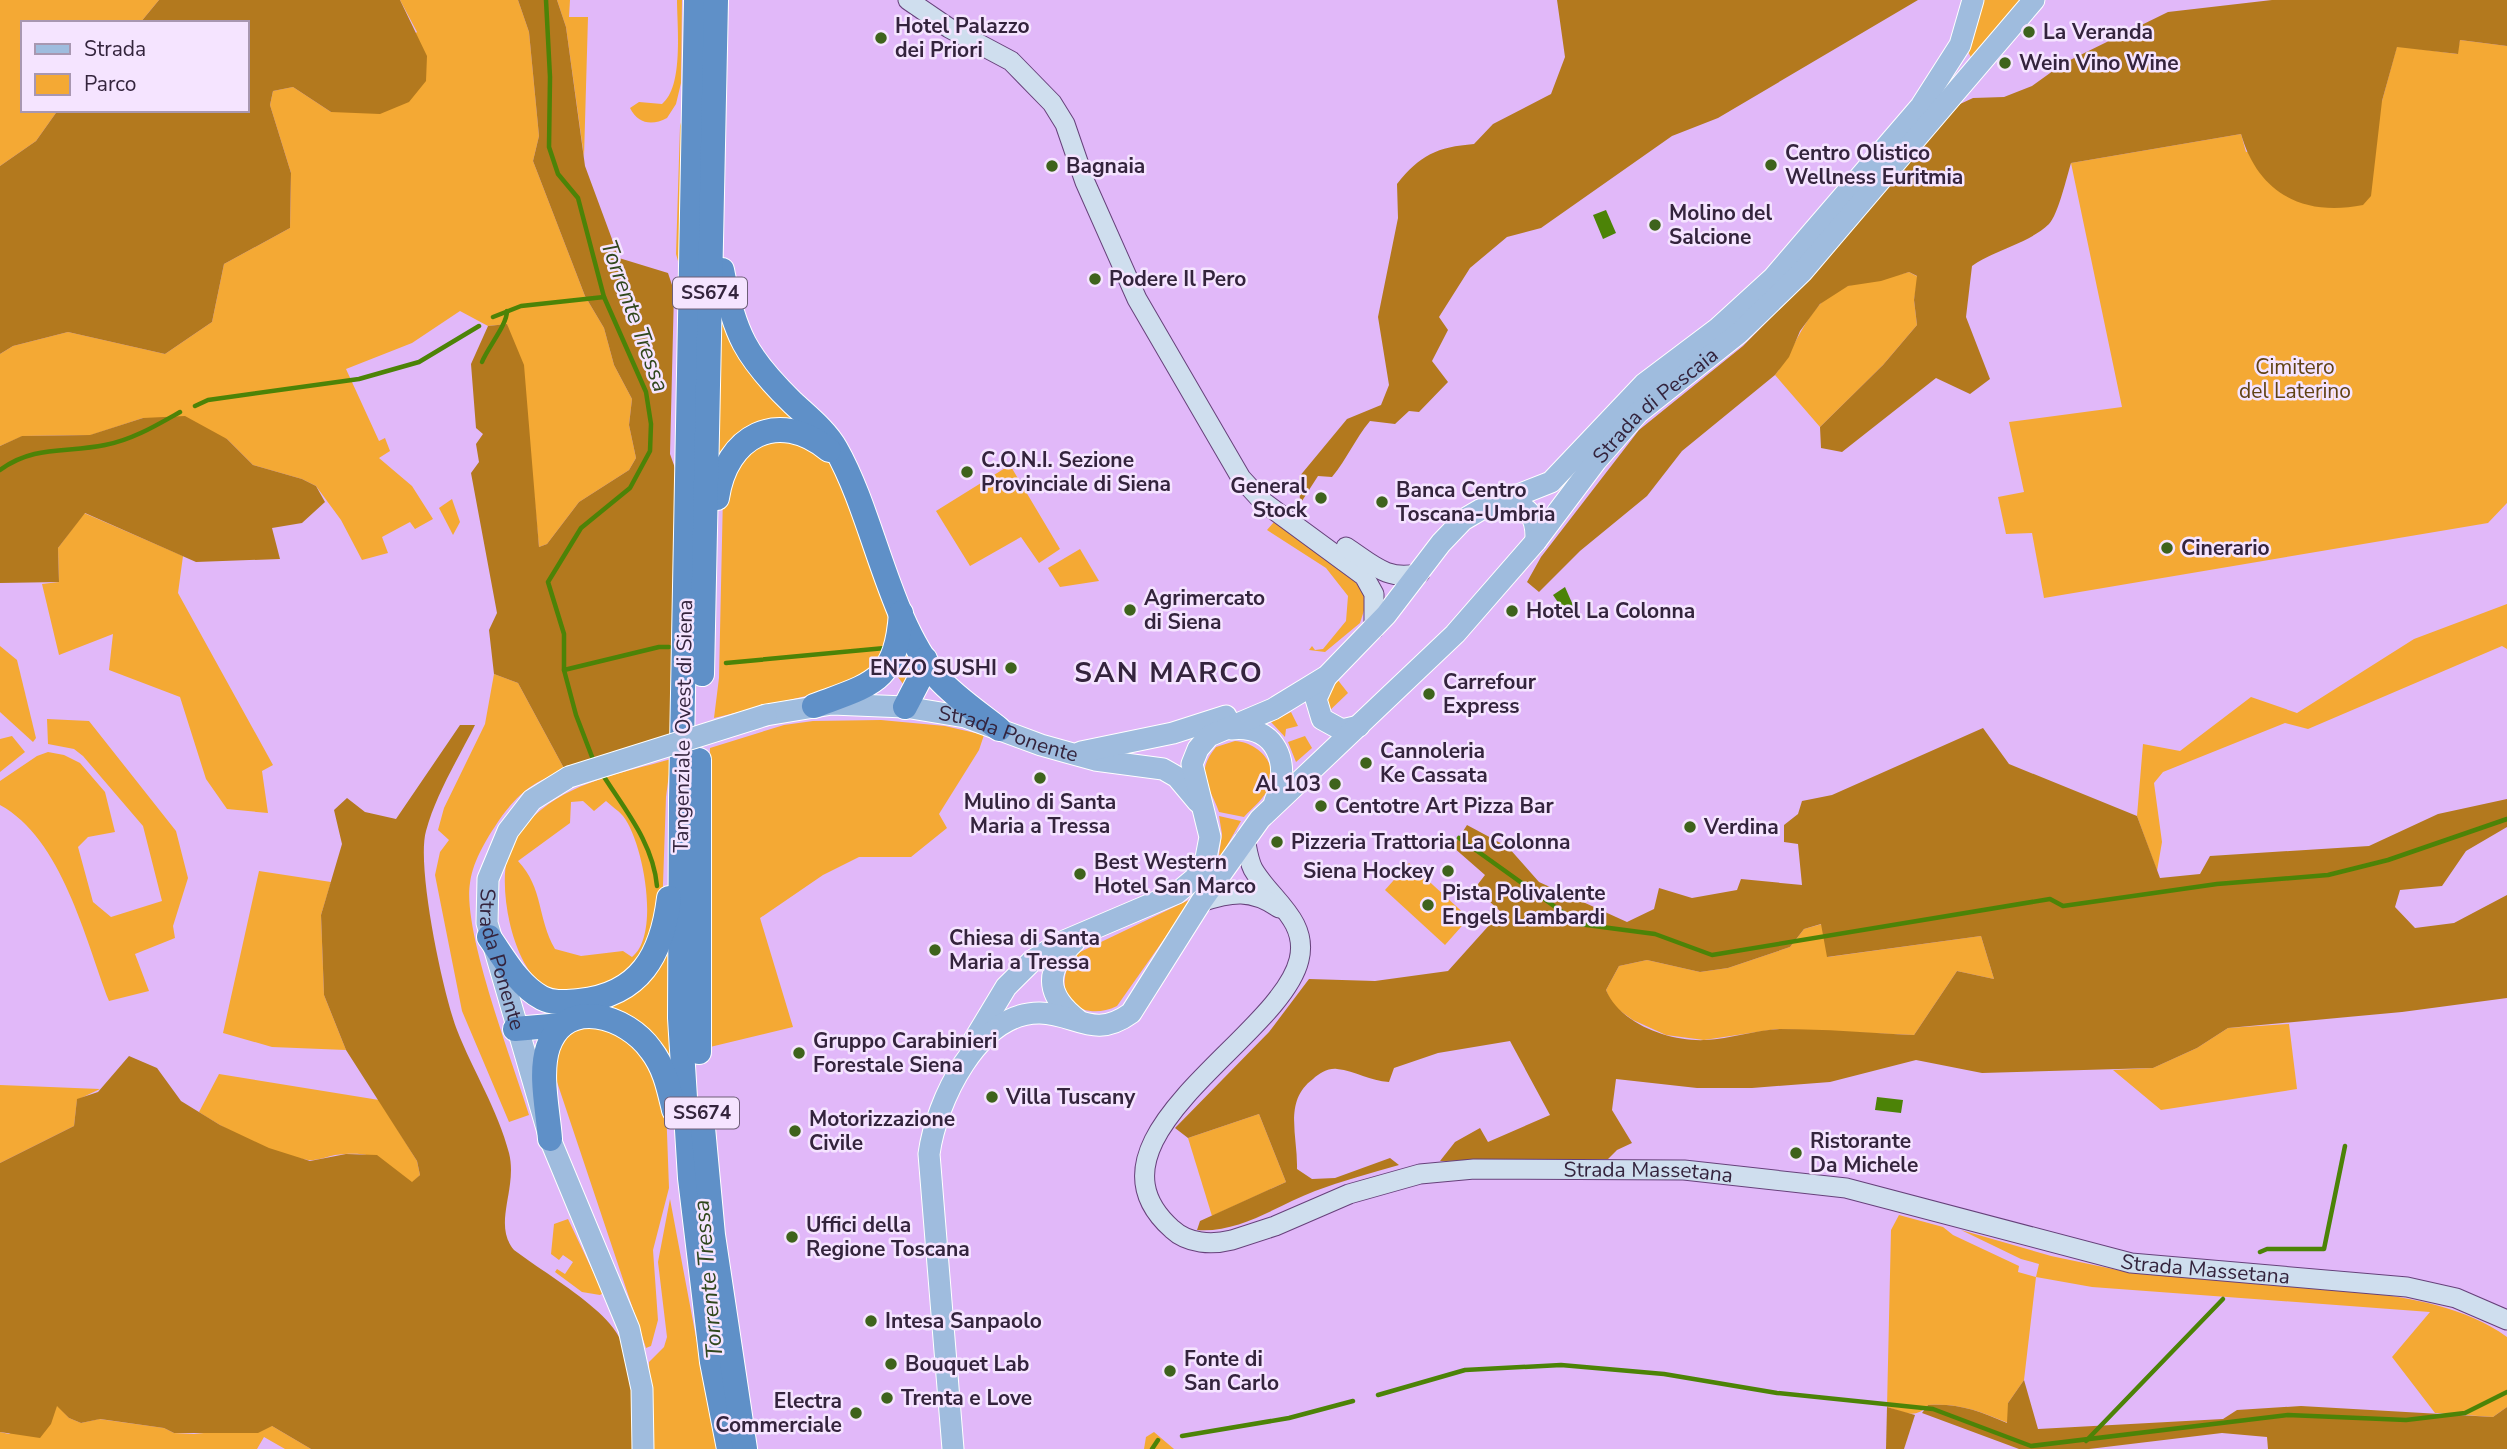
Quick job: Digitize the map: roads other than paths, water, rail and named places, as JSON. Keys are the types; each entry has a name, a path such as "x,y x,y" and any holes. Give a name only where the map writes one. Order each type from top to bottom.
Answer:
{"highway":[{"name":"Tangenziale Ovest di Siena","path":"696,0 681,800 680,1018 690,1178 712,1362 729,1449"},
{"name":"Tangenziale Ovest di Siena","path":"716,0 698,775 697,1017 702,1116 715,1248 745,1449"},
{"path":"712,218 726,300 741,340 771,380 828,438 843,464 902,612 925,659 949,689 999,729"},
{"path":"704,585 720,478 729,458 746,440 769,432 792,431 815,440 843,464"},
{"path":"814,706 874,681 890,665 899,641 902,612"},
{"path":"905,707 918,682 925,659"},
{"path":"890,665 905,707"},
{"path":"515,1029 559,1014 606,1007 636,979 660,942 667,912 681,800"},
{"path":"489,937 527,987 559,1014"},
{"path":"606,1007 633,1031 660,1064 670,1090 690,1178"},
{"path":"550,1139 545,1065 548,1046 559,1014"}],"main road":[{"name":"Strada di Pescaia","path":"1205,813 1192,764 1198,749 1217,730 1273,709 1327,676 1346,654 1374,629 1441,543 1463,520 1497,503 1533,491 1558,476 1644,384 1732,317 1788,261 1921,106 1959,44 1973,0"},
{"name":"Strada di Pescaia","path":"1245,838 1274,805 1454,634 1536,541 1595,461 1638,413 1739,333 1802,272 2034,0"},
{"path":"1497,503 1514,504 1530,511 1536,525 1536,541"},
{"name":"Strada di Pescaia","path":"1072,754 1173,733 1247,708 1346,654"},
{"path":"1327,676 1316,699 1322,719 1342,730 1359,726"},
{"name":"Strada Ponente","path":"643,1449 642,1389 632,1338 616,1293 550,1139 489,937 488,879 502,842 532,800 569,777 766,715 814,706 854,704 905,707 965,717 1072,754 1163,769 1177,777 1205,813"},
{"name":"Strada di Pescaia","path":"1173,733 1239,728 1253,730 1275,747 1283,771 1274,805"},
{"path":"953,1449 929,1154 940,1109 968,1057 976,1032 1006,987 1026,966 1050,948 1186,887 1203,867 1209,849 1209,825 1205,813"},
{"path":"968,1057 1000,1026 1023,1015 1046,1014 1082,1024 1108,1025 1131,1013 1245,838"},
{"path":"1079,937 1058,958 1052,982 1060,1004 1082,1024"},
{"path":"1006,987 1011,1002 1023,1015"}],"street":[{"path":"908,0 949,28 1011,61 1052,103 1069,133 1085,182 1132,288 1241,478 1253,494 1364,576 1374,594 1374,629"},
{"path":"1234,462 1282,502 1386,573 1405,578 1420,573"},
{"name":"Strada Massetana","path":"1245,838 1252,867 1282,901 1298,932 1300,950 1287,988 1275,1005 1194,1085 1167,1120 1147,1155 1144,1175 1150,1197 1167,1225 1186,1238 1208,1243 1232,1240 1372,1186 1432,1172 1488,1168 1676,1170 1846,1188 1948,1213 2084,1253 2139,1265 2407,1287 2465,1301 2507,1320"},
{"path":"1201,902 1232,893 1248,893 1263,898 1288,915"}],"waterway":[{"name":"Torrente Tressa","path":"546,0 550,77 549,147 558,174 578,198 604,297 646,392 651,424 650,451 630,488 581,528 548,582 564,634 564,670 576,715 594,762"},
{"path":"493,317 521,306 604,297"},
{"path":"482,362 504,323 507,311"},
{"path":"195,406 208,400 359,379 419,362 479,326"},
{"path":"0,470 38,453 125,440 180,412"},
{"path":"564,670 659,647 669,647"},
{"path":"726,663 885,648"},
{"name":"Torrente Tressa","path":"601,772 644,840 657,886"},
{"path":"1459,838 1579,924 1655,934 1712,955 2050,899 2063,906 2217,884 2328,875 2388,860 2507,819"},
{"path":"2260,1252 2267,1249 2324,1249 2345,1146"},
{"path":"2086,1441 2223,1299"},
{"path":"1378,1395 1465,1370 1561,1365 1664,1374 1777,1393 1933,1409 2031,1446 2288,1415 2406,1420 2465,1413 2507,1392"},
{"path":"1182,1436 1289,1418 1353,1401"},
{"path":"1152,1449 1158,1440"}],"place":[{"name":"La Veranda","path":"2029,32"},
{"name":"Hotel Palazzo dei Priori","path":"881,38"},
{"name":"Wein Vino Wine","path":"2005,63"},
{"name":"Centro Olistico Wellness Euritmia","path":"1771,165"},
{"name":"Bagnaia","path":"1052,166"},
{"name":"Molino del Salcione","path":"1655,225"},
{"name":"Podere Il Pero","path":"1095,279"},
{"name":"C.O.N.I. Sezione Provinciale di Siena","path":"967,472"},
{"name":"General Stock","path":"1321,498"},
{"name":"Banca Centro Toscana-Umbria","path":"1382,502"},
{"name":"Cinerario","path":"2167,548"},
{"name":"Agrimercato di Siena","path":"1130,610"},
{"name":"Hotel La Colonna","path":"1512,611"},
{"name":"ENZO SUSHI","path":"1011,668"},
{"name":"Carrefour Express","path":"1429,694"},
{"name":"Cannoleria Ke Cassata","path":"1366,763"},
{"name":"Mulino di Santa Maria a Tressa","path":"1040,778"},
{"name":"Al 103","path":"1335,784"},
{"name":"Centotre Art Pizza Bar","path":"1321,806"},
{"name":"Verdina","path":"1690,827"},
{"name":"Pizzeria Trattoria La Colonna","path":"1277,842"},
{"name":"Siena Hockey","path":"1448,871"},
{"name":"Best Western Hotel San Marco","path":"1080,874"},
{"name":"Pista Polivalente Engels Lambardi","path":"1428,905"},
{"name":"Chiesa di Santa Maria a Tressa","path":"935,950"},
{"name":"Gruppo Carabinieri Forestale Siena","path":"799,1053"},
{"name":"Villa Tuscany","path":"992,1097"},
{"name":"Motorizzazione Civile","path":"795,1131"},
{"name":"Ristorante Da Michele","path":"1796,1153"},
{"name":"Uffici della Regione Toscana","path":"792,1237"},
{"name":"Intesa Sanpaolo","path":"871,1321"},
{"name":"Bouquet Lab","path":"891,1364"},
{"name":"Fonte di San Carlo","path":"1170,1371"},
{"name":"Trenta e Love","path":"887,1398"},
{"name":"Electra Commerciale","path":"856,1413"}],"district":[{"name":"SAN MARCO","path":"1169,673"}],"park label":[{"name":"Cimitero del Laterino","path":"2295,379"}]}
